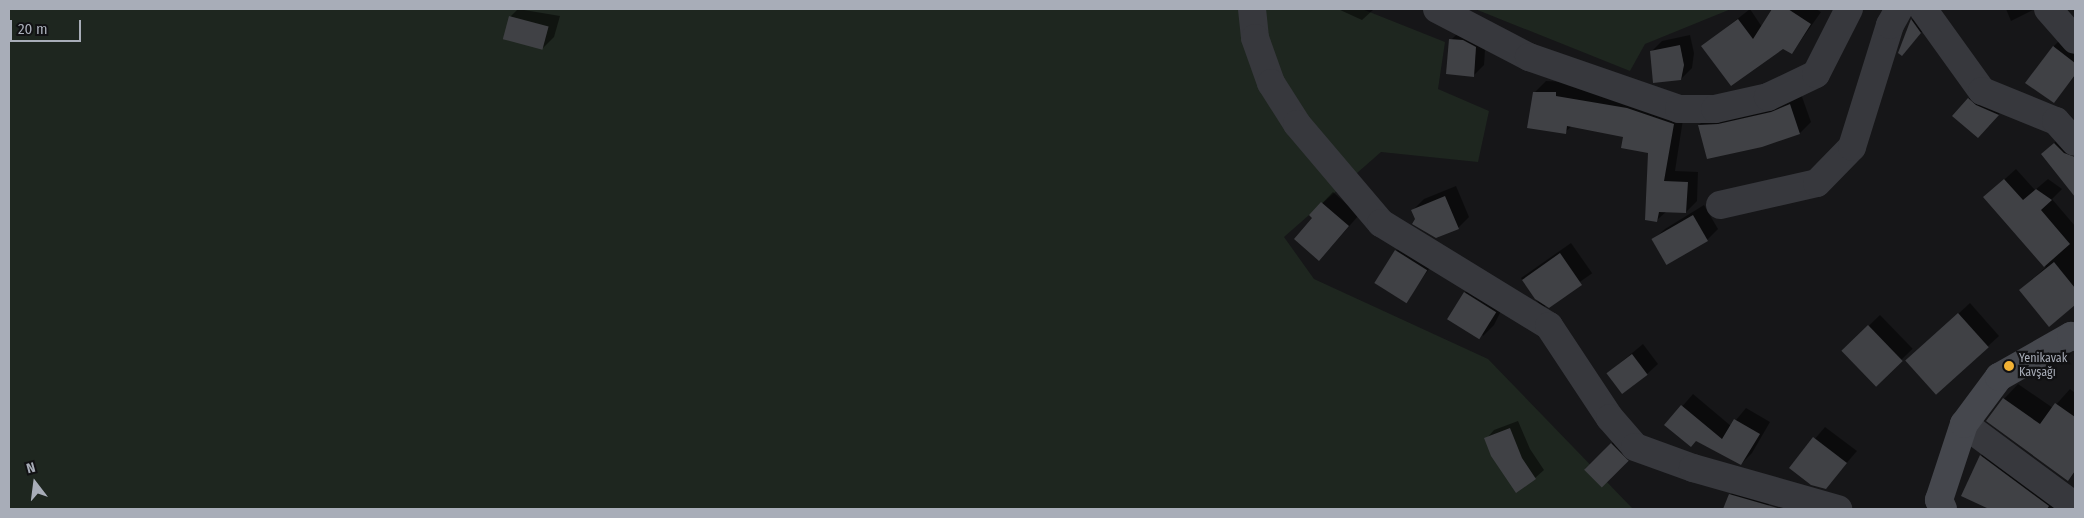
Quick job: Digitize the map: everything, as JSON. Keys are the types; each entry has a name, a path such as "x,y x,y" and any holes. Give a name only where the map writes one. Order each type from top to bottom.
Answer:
{"street":[{"path":"1252,9 1255,38 1270,83 1297,124 1381,223 1548,326 1610,418 1635,447 1693,468 1838,509"},
{"path":"1437,9 1529,58 1679,109 1715,109 1768,97 1816,74 1848,9"},
{"path":"1720,205 1817,183 1852,147 1890,25 1899,9"},
{"path":"1923,9 1982,91 2056,121 2075,142"},
{"path":"2048,9 2075,40"},
{"path":"1943,509 1940,500 1964,424 1999,377 2074,336"},
{"path":"1964,424 2075,506"}],"shaded area":[{"path":"9,9 1362,9 1445,42 1438,89 1489,111 1478,162 1381,152 1284,237 1314,279 1488,359 1633,509 9,509"},
{"path":"1475,9 1731,9 1645,44 1630,71"}],"building":[{"path":"1772,9 1788,9 1811,24 1792,54 1783,49 1731,86 1701,46 1738,19 1753,39"},
{"path":"509,16 549,27 542,50 503,39"},
{"path":"1911,19 1921,33 1902,56 1898,53"},
{"path":"1449,39 1463,40 1476,47 1474,77 1446,74"},
{"path":"1680,45 1684,65 1681,80 1653,83 1650,51"},
{"path":"2053,46 2075,63 2075,75 2054,103 2025,83"},
{"path":"1533,92 1556,92 1556,96 1627,108 1674,124 1664,181 1688,182 1686,213 1659,212 1657,222 1645,220 1648,153 1621,148 1623,137 1567,126 1566,134 1527,128"},
{"path":"1968,98 1976,105 1999,115 1978,138 1952,116"},
{"path":"1790,104 1800,134 1762,147 1707,159 1698,125 1718,124 1771,112"},
{"path":"2054,143 2064,153 2075,157 2075,197 2041,154"},
{"path":"2004,179 2023,200 2036,189 2052,200 2041,210 2070,244 2044,267 1983,197"},
{"path":"1445,196 1459,229 1436,238 1412,224 1415,219 1411,210"},
{"path":"1321,202 1349,226 1319,261 1294,239 1312,218 1309,215"},
{"path":"1693,215 1708,241 1666,265 1651,239"},
{"path":"1395,250 1427,270 1407,303 1374,283"},
{"path":"1560,253 1582,285 1549,308 1535,299 1522,280"},
{"path":"2054,262 2075,288 2075,305 2049,327 2019,290"},
{"path":"1464,292 1496,312 1479,339 1447,319"},
{"path":"1958,313 1989,347 1936,395 1905,361"},
{"path":"1868,325 1903,361 1876,387 1841,351"},
{"path":"1632,354 1648,375 1622,394 1606,373"},
{"path":"2003,398 2040,424 2055,403 2075,417 2075,471 2068,481 1986,421"},
{"path":"1681,405 1722,439 1734,419 1760,434 1741,465 1696,441 1691,447 1664,425"},
{"path":"1510,428 1522,458 1536,479 1516,493 1491,456 1484,438"},
{"path":"1813,437 1847,463 1826,489 1811,485 1789,468"},
{"path":"1611,443 1629,461 1602,488 1584,470"},
{"path":"1980,455 2049,506 2047,509 1989,509 1961,496"},
{"path":"1729,494 1781,509 1723,509"}],"place":[{"name":"Yenikavak Kavşağı","path":"2009,366"}]}
